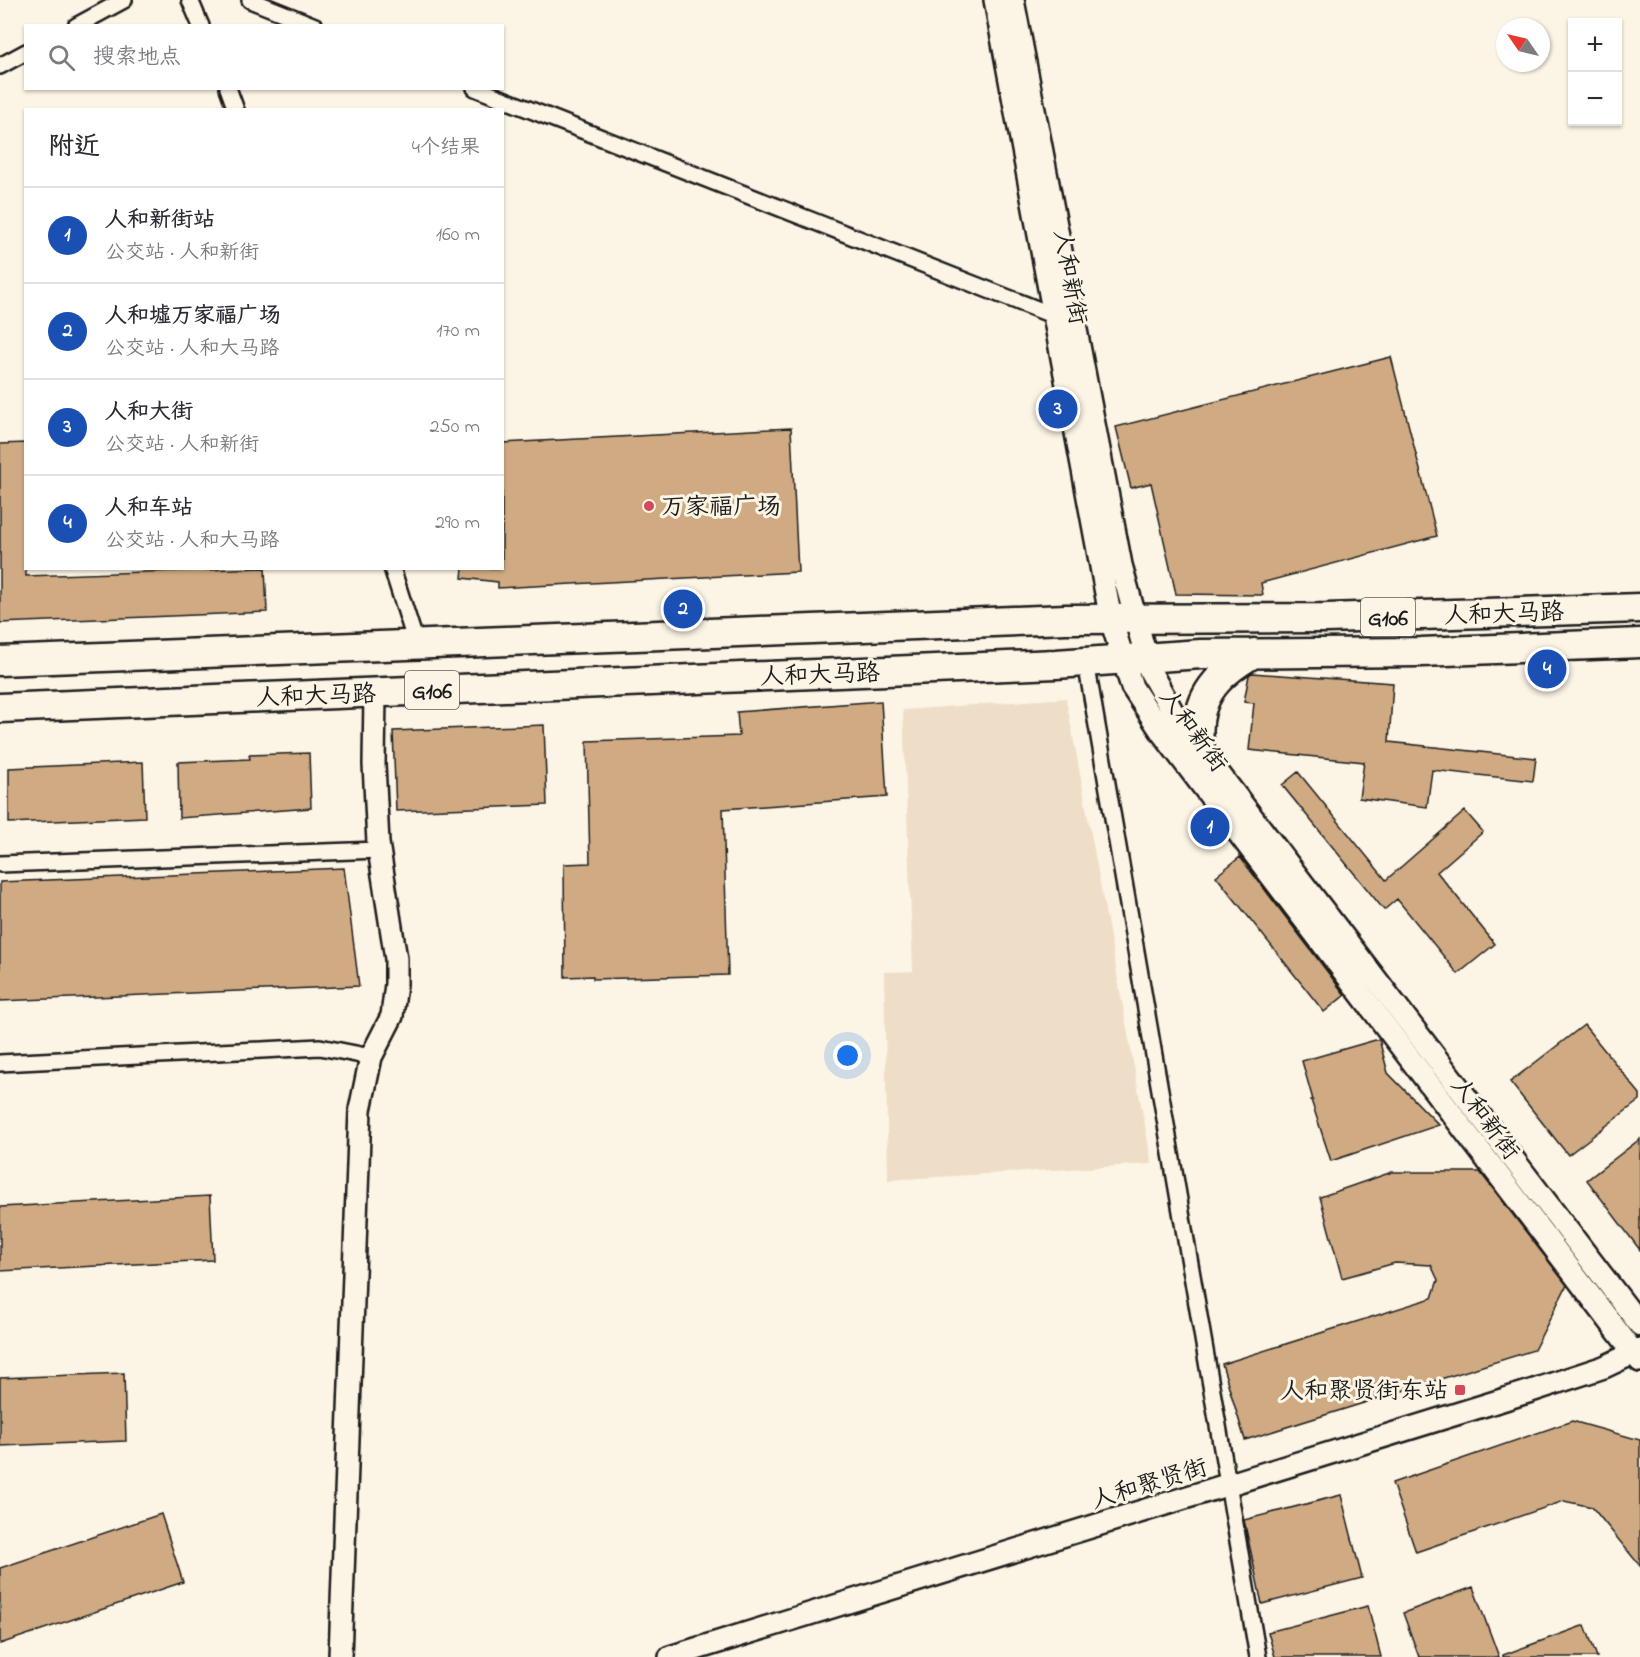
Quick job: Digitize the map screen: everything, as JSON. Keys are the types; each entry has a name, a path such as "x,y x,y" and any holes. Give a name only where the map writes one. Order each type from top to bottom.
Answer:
{"highway":[{"name":"人和大马路","path":"0,661 861,626 1431,616 1640,608"},
{"path":"861,626 864,672"},
{"name":"人和大马路","path":"0,708 864,672 1086,662 1133,657 1432,651 1640,643"},
{"path":"1200,749 1198,721 1204,701 1224,672 1254,653"}],"street":[{"path":"80,24 124,0"},
{"path":"190,0 200,24"},
{"path":"250,0 310,24"},
{"name":"人和新街","path":"995,0 1052,315 1133,657 1132,687 1163,734 1638,1355"},
{"name":"人和新街","path":"1013,0 1121,565 1123,620"},
{"path":"0,66 24,53"},
{"path":"229,90 235,108"},
{"path":"480,90 1052,315"},
{"path":"393,570 416,643"},
{"name":"人和新街","path":"1133,657 1159,689 1200,749 1640,1325"},
{"path":"1086,662 1258,1657"},
{"path":"340,1657 360,1110 371,1057 392,1016 396,984 396,959 379,850 374,764 375,693"},
{"path":"0,864 379,850"},
{"path":"0,1063 320,1047 371,1057"},
{"name":"人和聚贤街","path":"670,1657 1228,1485 1638,1355"}],"shaded area":[{"path":"1066,698 1152,1164 888,1180 884,972 913,971 903,710"}],"building":[{"path":"1391,357 1437,536 1261,583 1263,595 1176,594 1151,483 1131,488 1116,427"},
{"name":"万家福广场","path":"791,428 798,572 498,588 498,582 462,578 463,570 504,570 504,443"},
{"path":"24,443 24,570 26,570 26,576 265,570 267,612 0,623 0,444"},
{"path":"1252,673 1393,683 1389,742 1536,758 1533,781 1432,770 1427,807 1359,798 1364,762 1249,750 1254,703 1244,702 1249,675"},
{"path":"881,701 887,797 723,809 728,975 593,979 593,976 565,977 564,864 590,863 587,741 739,736 737,712"},
{"path":"544,725 547,805 396,811 393,731"},
{"path":"309,753 311,808 179,818 178,762 250,759 249,755"},
{"path":"143,762 145,817 9,823 9,768"},
{"path":"1298,772 1386,880 1465,811 1483,832 1437,872 1495,944 1458,974 1397,899 1384,910 1282,785"},
{"path":"1240,857 1345,995 1324,1012 1216,876"},
{"path":"344,868 359,986 0,1001 0,882"},
{"path":"1584,1025 1640,1094 1640,1100 1568,1155 1510,1082"},
{"path":"1379,1039 1388,1073 1439,1125 1331,1161 1311,1100 1313,1100 1302,1061"},
{"path":"1640,1139 1640,1250 1587,1180"},
{"path":"1392,1172 1480,1172 1567,1285 1534,1350 1245,1440 1222,1364 1432,1298 1438,1280 1431,1265 1395,1263 1342,1278 1320,1197"},
{"path":"210,1196 213,1260 0,1271 0,1207"},
{"path":"124,1373 126,1441 0,1446 0,1378"},
{"path":"1572,1421 1640,1440 1640,1566 1592,1507 1564,1501 1416,1552 1392,1483"},
{"path":"1341,1495 1362,1578 1262,1604 1244,1520"},
{"path":"161,1514 183,1582 0,1644 0,1568"},
{"path":"1473,1587 1499,1657 1419,1657 1403,1613"},
{"path":"1368,1606 1381,1657 1275,1657 1268,1632"},
{"path":"1585,1625 1597,1657 1503,1657 1503,1655"}],"place":[{"name":"人和大街","path":"1058,409"},
{"name":"万家福广场","path":"649,506"},
{"name":"人和墟万家福广场","path":"683,609"},
{"name":"人和车站","path":"1547,669"},
{"name":"人和新街站","path":"1210,827"},
{"name":"人和聚贤街东站","path":"1460,1390"}]}
